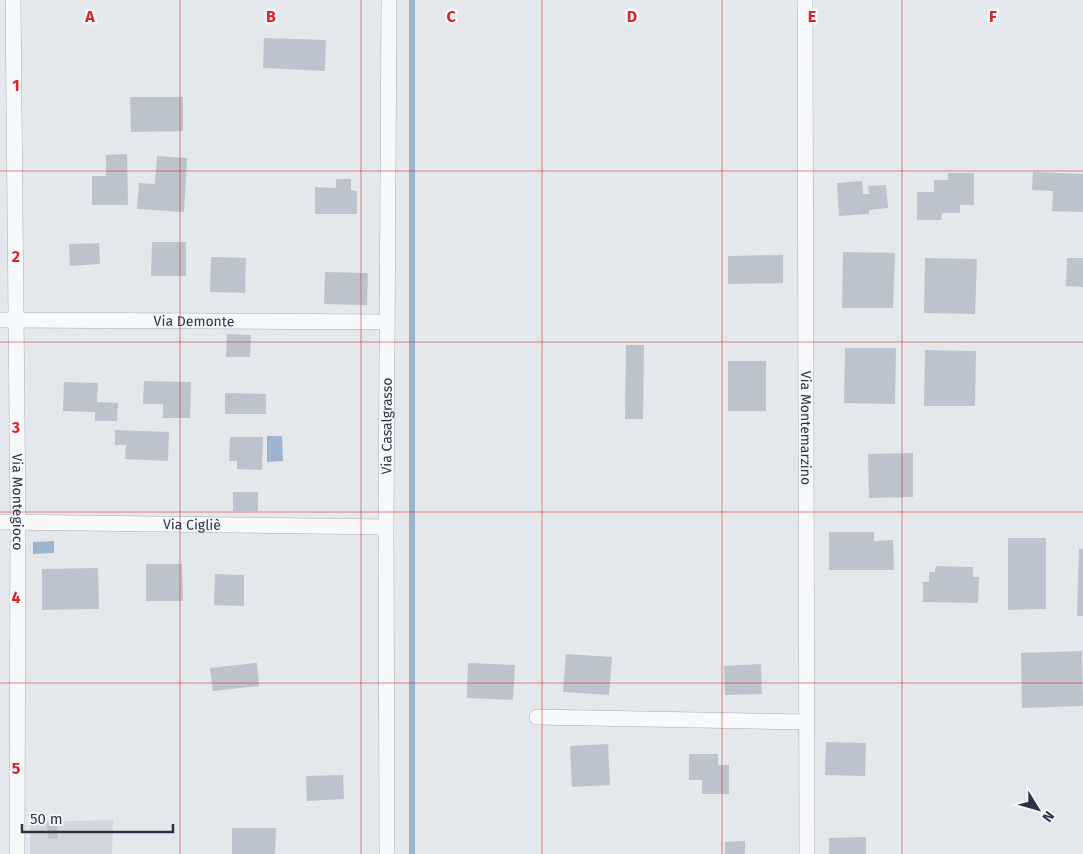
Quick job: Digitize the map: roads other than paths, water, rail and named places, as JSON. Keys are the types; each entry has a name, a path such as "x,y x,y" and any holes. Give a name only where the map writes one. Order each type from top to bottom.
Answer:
{"street":[{"name":"Via Montegioco","path":"13,0 18,522 17,854"},
{"name":"Via Casalgrasso","path":"388,854 386,527 389,0"},
{"name":"Via Montemarzino","path":"805,0 807,854"},
{"name":"Via Demonte","path":"0,320 387,322"},
{"name":"Via Cigliè","path":"0,522 386,527"},
{"path":"537,717 806,722"}],"water":[{"path":"267,436 282,436 283,461 267,462"},
{"path":"54,541 54,553 33,554 33,542"}],"waterway":[{"path":"412,0 412,854"}]}
